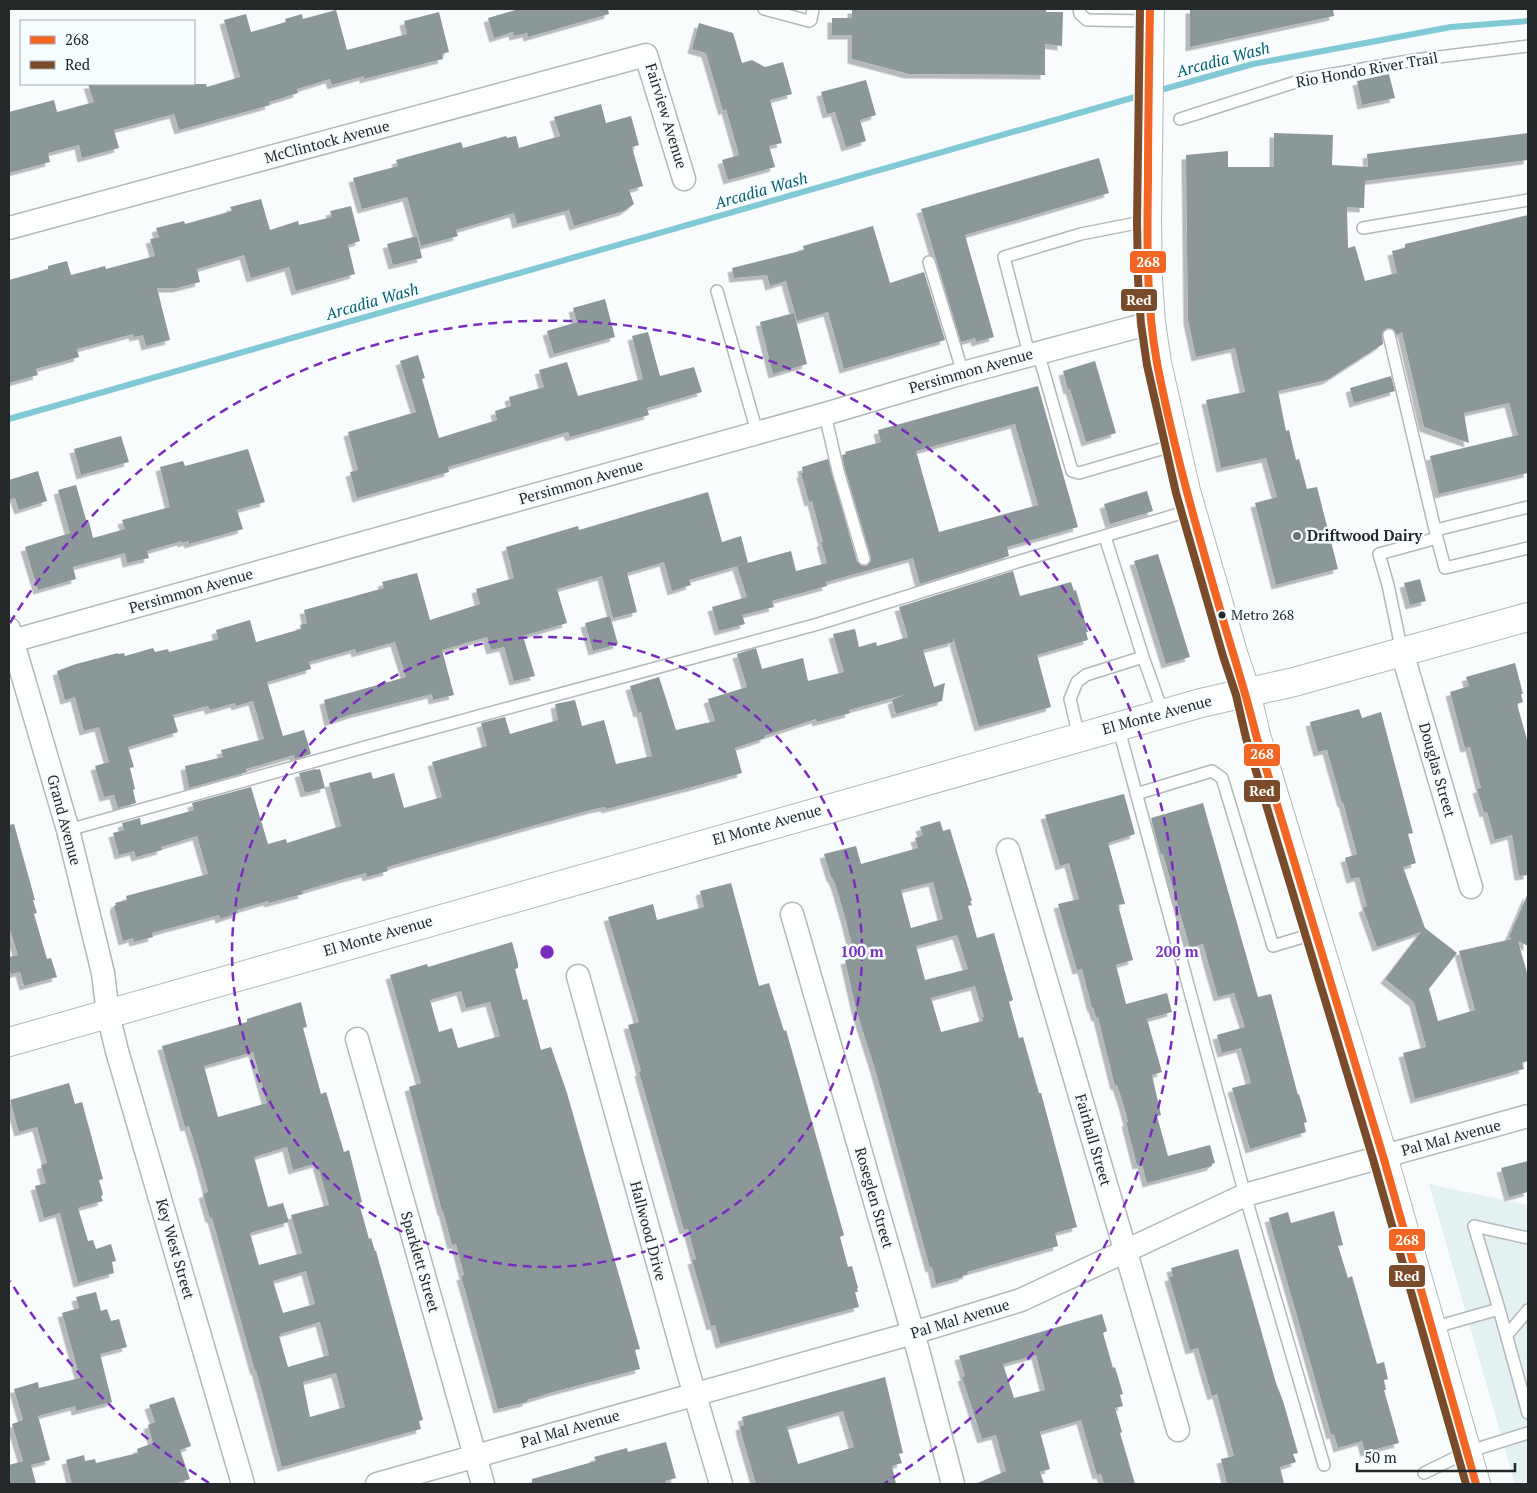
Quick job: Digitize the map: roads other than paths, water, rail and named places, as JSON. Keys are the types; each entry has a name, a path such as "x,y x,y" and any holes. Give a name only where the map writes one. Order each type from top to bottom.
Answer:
{"street":[{"path":"1150,15 1148,279 1151,323 1157,363 1175,445 1233,653 1246,692 1256,735 1383,1156 1476,1484"},
{"name":"Fairview Avenue","path":"646,55 684,179"},
{"name":"McClintock Avenue","path":"9,228 646,55"},
{"name":"Persimmon Avenue","path":"10,635 825,414 963,372 1151,323"},
{"name":"El Monte Avenue","path":"9,1042 1163,713 1294,682 1528,617"},
{"name":"Grand Avenue","path":"10,635 68,830 103,973 108,1014"},
{"name":"Douglas Street","path":"1402,652 1471,887"},
{"name":"Fairhall Street","path":"1008,850 1178,1430"},
{"name":"Roseglen Street","path":"792,914 913,1334 953,1484"},
{"name":"Hallwood Drive","path":"578,976 694,1394 721,1484"},
{"name":"Key West Street","path":"108,1014 243,1484"},
{"name":"Sparklett Street","path":"357,1039 483,1484"},
{"name":"Pal Mal Avenue","path":"377,1484 913,1334 1021,1300 1245,1195 1528,1116"}],"lane":[{"path":"764,9 809,21 814,9"},
{"path":"1079,9 1080,14 1087,20 1150,15"},
{"name":"Rio Hondo River Trail","path":"1180,119 1305,79 1414,60 1528,46"},
{"path":"1363,228 1528,200"},
{"path":"1147,221 1081,234 1004,257 1072,471 1079,473 1175,445"},
{"path":"928,262 963,372"},
{"path":"717,291 757,432"},
{"path":"1389,335 1445,568 1528,548"},
{"path":"825,414 838,471 864,559"},
{"path":"1402,652 1388,585 1379,554 1436,534 1528,507"},
{"path":"68,830 818,624 1192,510"},
{"path":"1105,537 1163,713"},
{"path":"1079,737 1070,699 1072,690 1077,682 1086,675 1143,657"},
{"path":"1118,726 1245,1195 1324,1465"},
{"path":"1136,794 1212,771 1217,773 1222,778 1273,946 1316,933"},
{"path":"1528,1238 1474,1226 1528,1412"},
{"path":"1432,1328 1499,1309"},
{"path":"1507,1335 1528,1310"},
{"path":"1425,1481 1467,1452 1528,1433"}],"waterway":[{"name":"Arcadia Wash","path":"1157,91 1253,64 1451,27 1528,21"},
{"name":"Arcadia Wash","path":"9,419 1142,95"}],"place":[{"name":"Driftwood Dairy","path":"1297,536"},
{"name":"Metro 268","path":"1222,615"}]}
